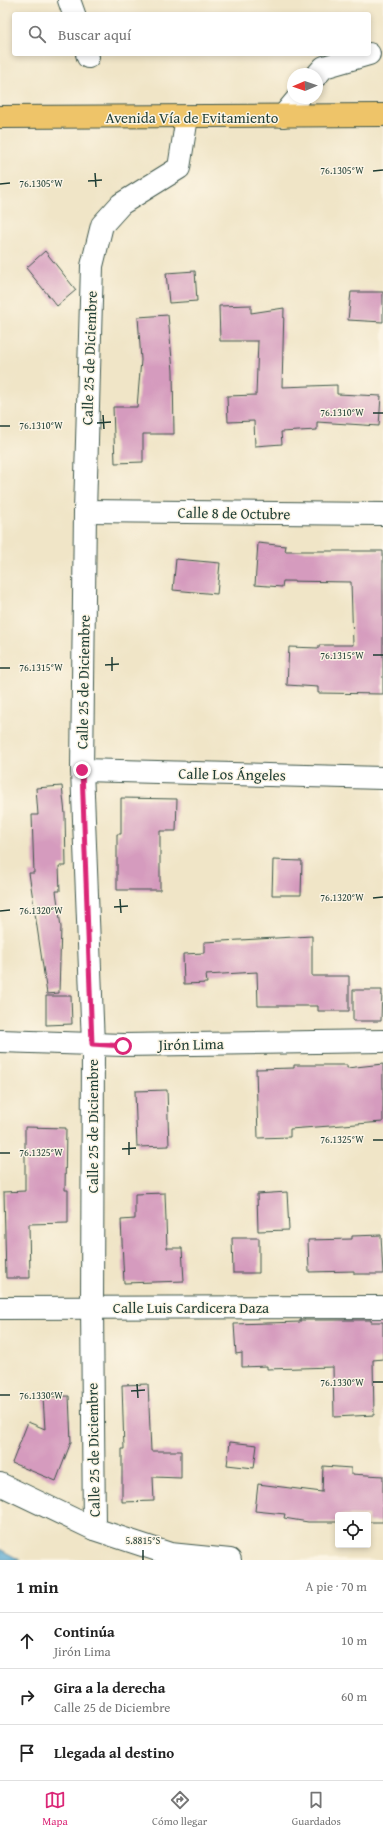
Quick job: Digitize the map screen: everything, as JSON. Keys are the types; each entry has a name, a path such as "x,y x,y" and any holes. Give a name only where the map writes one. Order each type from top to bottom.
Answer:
{"main road":[{"name":"Avenida Vía de Evitamiento","path":"0,117 383,115"}],"street":[{"path":"69,0 73,12"},
{"path":"371,54 383,52"},
{"path":"323,68 362,56"},
{"path":"283,116 293,104"},
{"name":"Calle 25 de Diciembre","path":"94,1529 92,1044 82,770 85,511 92,266 102,225 121,204 179,168 188,117"},
{"name":"Calle 8 de Octubre","path":"85,511 383,514"},
{"name":"Calle Los Ángeles","path":"82,770 383,778"},
{"name":"Jirón Lima","path":"0,1041 123,1046 383,1041"},
{"name":"Calle Luis Cardicera Daza","path":"0,1308 383,1307"},
{"path":"0,1484 94,1529 170,1554 230,1560"}],"water":[{"path":"0,1549 20,1560 0,1560"}],"building":[{"path":"45,251 76,290 57,306 26,268"},
{"path":"195,271 197,301 169,303 166,273"},
{"path":"351,292 383,292 383,322 348,320"},
{"path":"251,305 251,313 284,308 282,387 337,385 337,394 381,396 379,426 317,422 317,430 281,432 282,444 255,446 254,421 228,422 227,396 256,395 258,341 220,341 219,306"},
{"path":"168,315 173,371 174,434 143,434 143,462 115,463 113,407 137,407 141,360 138,317"},
{"path":"258,543 286,546 285,551 383,551 383,694 318,693 318,687 287,685 289,647 319,648 319,645 353,645 351,582 283,581 282,587 255,585"},
{"path":"176,559 220,563 217,594 173,590"},
{"path":"62,786 65,814 66,866 59,866 60,891 56,891 61,927 59,993 47,994 29,873 34,873 32,815 38,815 36,788"},
{"path":"121,798 177,799 176,831 160,831 160,890 117,890 117,834 121,834"},
{"path":"273,860 302,861 301,895 272,895"},
{"path":"312,936 312,976 349,976 349,1011 318,1011 318,1006 258,1006 257,972 206,975 207,983 184,984 183,954 204,953 204,942"},
{"path":"353,990 382,990 381,1021 353,1021"},
{"path":"46,996 71,996 72,1024 46,1025"},
{"path":"383,1064 383,1122 290,1129 290,1137 258,1138 256,1069 294,1068 294,1065 347,1065 347,1068"},
{"path":"167,1090 169,1146 137,1147 135,1091"},
{"path":"25,1127 66,1128 65,1190 68,1190 68,1223 29,1224 30,1278 6,1278 4,1192 25,1191"},
{"path":"287,1192 289,1230 258,1231 257,1194"},
{"path":"165,1193 167,1248 182,1248 184,1281 124,1283 121,1220 135,1219 135,1194"},
{"path":"381,1235 383,1274 354,1274 354,1271 309,1272 308,1240 352,1239 352,1236"},
{"path":"232,1238 259,1238 259,1273 233,1273"},
{"path":"300,1320 371,1320 371,1322 383,1322 383,1359 373,1360 374,1415 334,1417 333,1367 267,1369 267,1366 242,1367 242,1353 236,1354 234,1324 300,1322"},
{"path":"148,1384 151,1451 181,1451 181,1478 153,1477 154,1501 122,1502 122,1449 124,1449 122,1385"},
{"path":"69,1396 71,1442 56,1481 12,1463 28,1422 45,1429 43,1397"},
{"path":"230,1442 257,1445 254,1468 227,1465"},
{"path":"323,1466 351,1468 351,1474 383,1476 383,1522 371,1522 371,1512 335,1512 335,1522 308,1522 284,1518 285,1514 255,1511 258,1484 322,1492"}],"route":[{"path":"82,770 92,1044 123,1046"}]}
